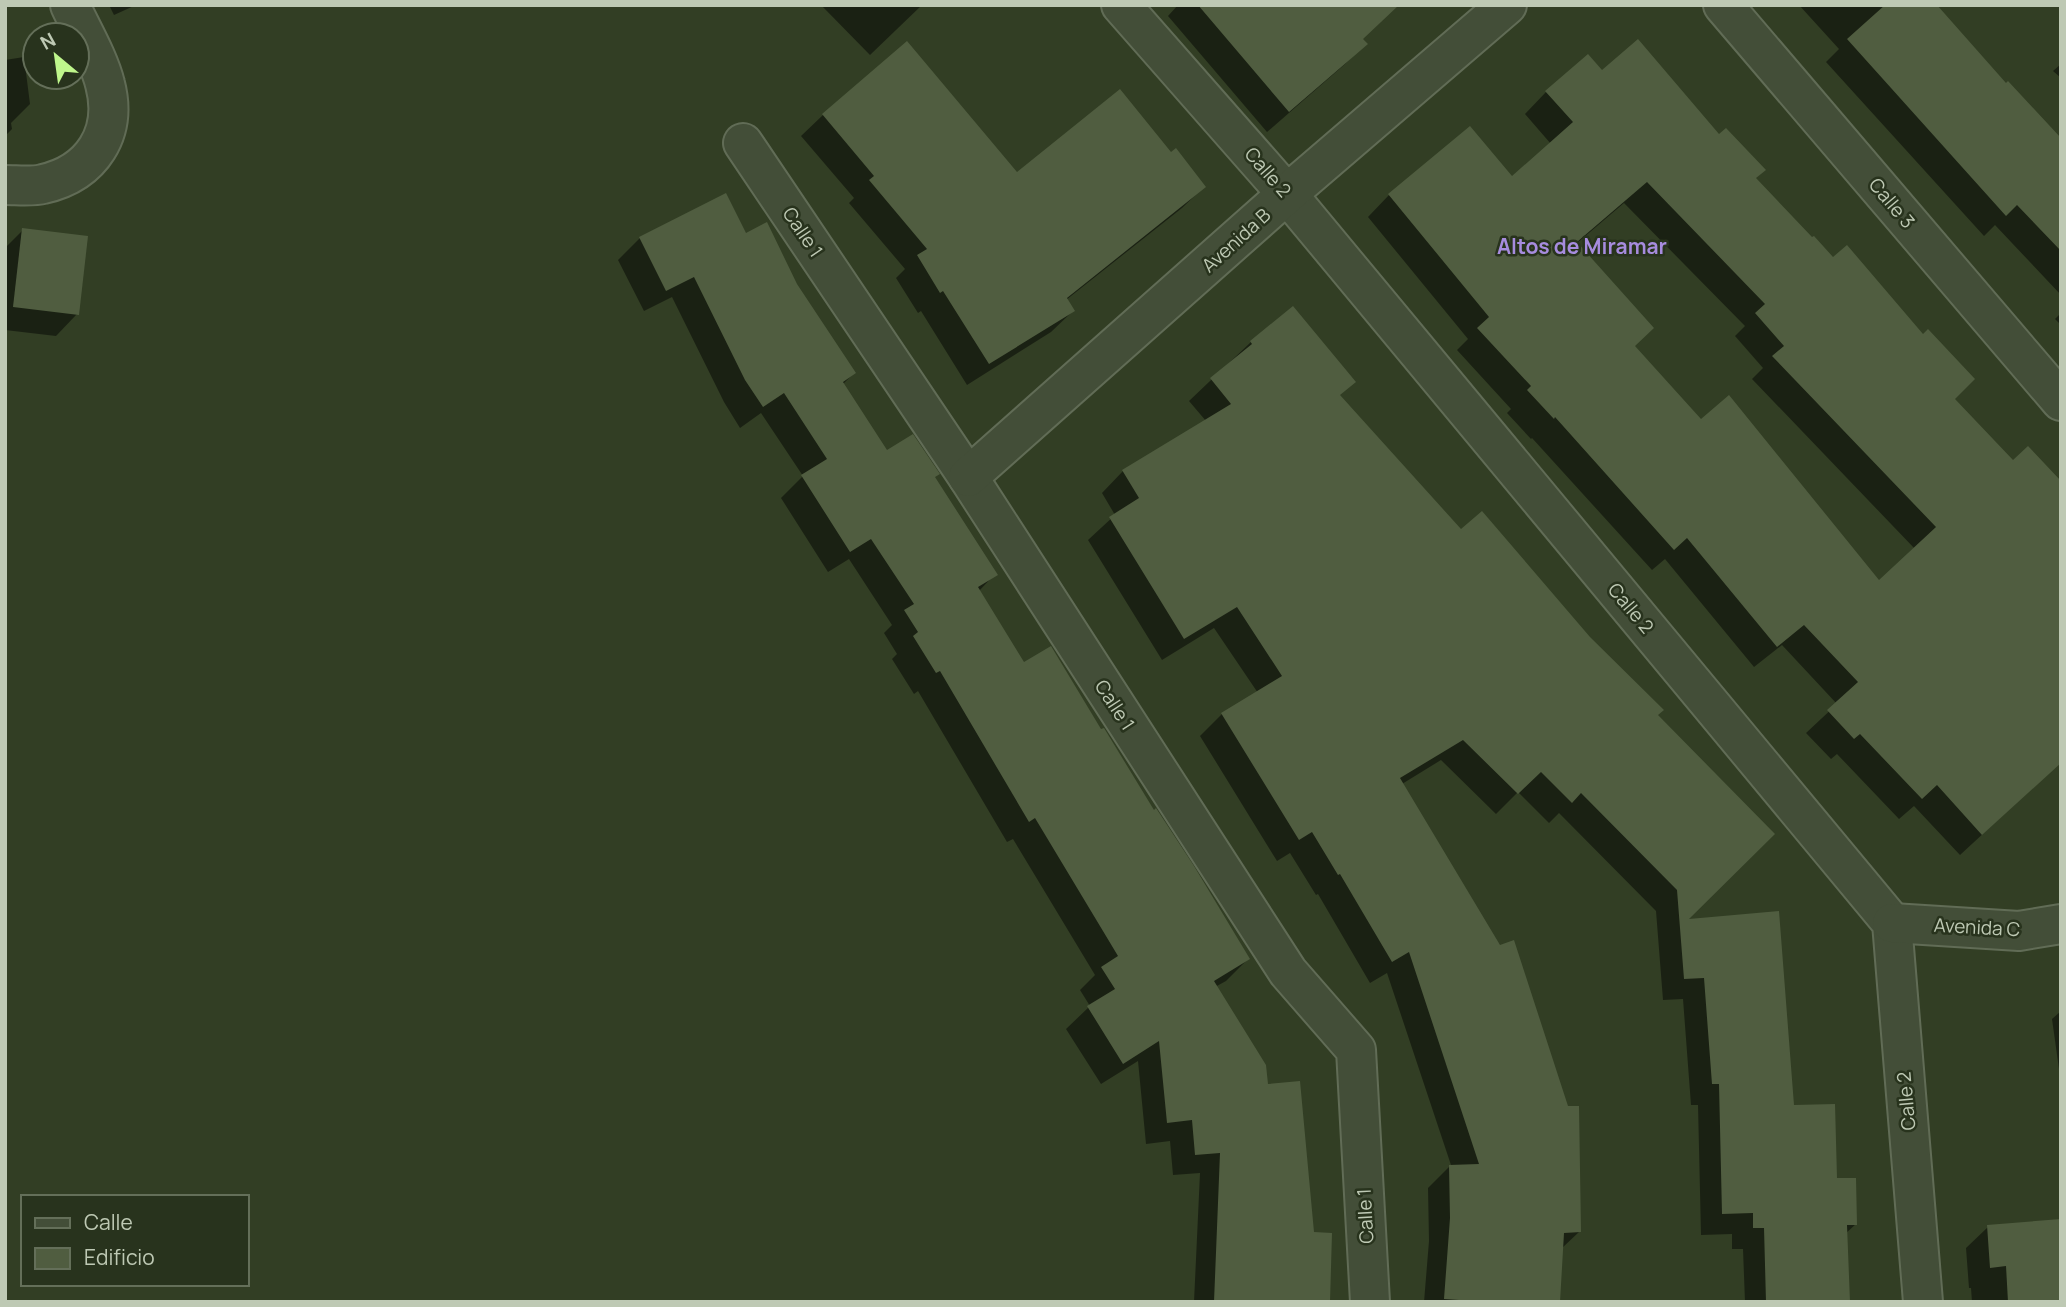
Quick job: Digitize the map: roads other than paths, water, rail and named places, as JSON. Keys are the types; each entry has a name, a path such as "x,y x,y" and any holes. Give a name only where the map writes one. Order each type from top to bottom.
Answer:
{"street":[{"path":"5,185 40,185 62,179 83,167 98,149 107,127 109,103 104,80 70,5"},
{"name":"Calle 2","path":"1121,5 1287,194 1892,923 1923,1302"},
{"name":"Avenida B","path":"968,478 1287,194 1507,5"},
{"name":"Calle 3","path":"1723,5 2061,401"},
{"name":"Calle 1","path":"743,143 968,478 1288,972 1356,1050 1370,1302"},
{"name":"Avenida C","path":"1892,923 2019,932 2061,924"}],"district":[{"name":"Altos de Miramar","path":"1582,247"}]}
